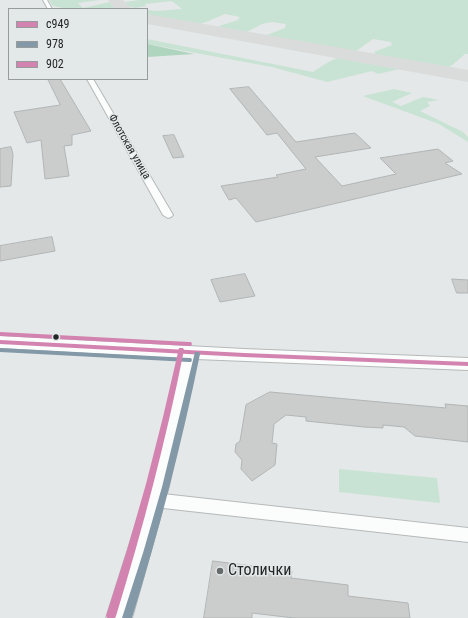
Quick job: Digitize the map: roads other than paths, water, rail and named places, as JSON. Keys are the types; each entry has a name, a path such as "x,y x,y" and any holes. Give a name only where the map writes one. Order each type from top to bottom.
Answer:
{"main road":[{"path":"0,342 468,364"},
{"path":"119,618 140,556 181,391 189,352"}],"street":[{"name":"Флотская улица","path":"91,80 168,215"},
{"path":"154,500 468,535"}],"place":[{"name":"Столички","path":"220,571"}]}
